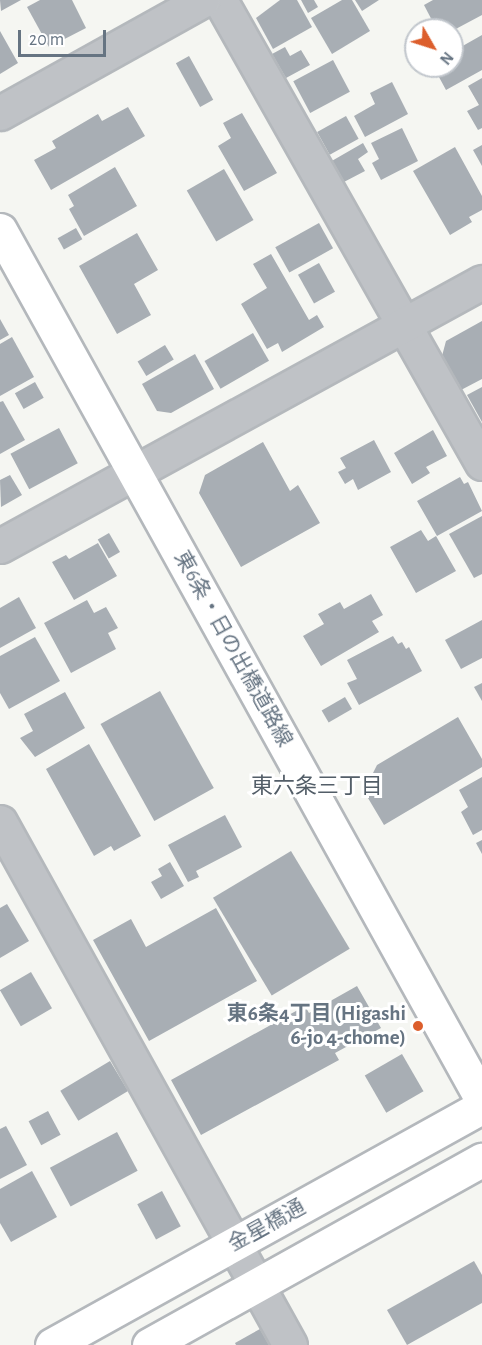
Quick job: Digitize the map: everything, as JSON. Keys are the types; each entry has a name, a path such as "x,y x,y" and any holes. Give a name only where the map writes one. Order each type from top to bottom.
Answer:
{"street":[{"path":"0,113 203,0"},
{"path":"220,0 482,463"},
{"name":"東6条・日の出橋道路線","path":"0,230 482,1100"},
{"path":"0,546 134,471 406,326 482,282"},
{"path":"0,822 290,1345"},
{"name":"金星橋通","path":"52,1345 482,1107"},
{"path":"149,1345 482,1160"}],"building":[{"path":"0,0 21,0 1,11"},
{"path":"40,0 72,0 86,28 49,47 27,7"},
{"path":"280,0 297,0 312,27 273,49 256,18"},
{"path":"301,0 314,0 318,7 308,13"},
{"path":"342,0 352,0 370,31 332,54 311,18"},
{"path":"355,0 379,0 362,11"},
{"path":"433,0 482,0 482,15 464,25 464,18 431,18 424,5"},
{"path":"0,31 18,63 0,74"},
{"path":"482,35 482,70 446,90 440,78 464,78 464,45"},
{"path":"285,47 290,56 301,50 310,65 286,78 272,54"},
{"path":"189,56 213,100 200,107 176,63"},
{"path":"333,60 350,92 310,113 293,81"},
{"path":"482,78 482,128 478,130 467,111 479,105 468,86"},
{"path":"392,82 408,114 365,137 354,116 375,104 370,93"},
{"path":"128,107 145,136 51,190 34,160 56,148 52,141 98,114 102,121"},
{"path":"242,113 277,173 244,191 218,146 231,138 223,123"},
{"path":"346,116 359,139 330,155 317,132"},
{"path":"402,128 418,161 381,180 372,163 379,159 371,143"},
{"path":"363,143 368,152 358,159 365,171 342,183 330,162"},
{"path":"482,145 482,166 473,150"},
{"path":"455,147 482,196 482,210 469,217 472,222 450,235 413,171"},
{"path":"115,167 137,206 84,236 69,209 74,206 68,195"},
{"path":"224,169 254,220 216,242 187,190"},
{"path":"319,223 333,248 289,273 275,247"},
{"path":"76,228 82,239 64,250 58,238"},
{"path":"137,233 158,270 134,284 151,315 117,334 79,266"},
{"path":"271,254 309,320 317,315 324,327 282,352 278,343 267,349 241,304 267,288 253,264"},
{"path":"319,263 335,292 314,303 298,275"},
{"path":"0,319 9,335 0,340"},
{"path":"482,321 482,379 461,390 442,356 446,341"},
{"path":"253,333 269,361 221,389 205,361"},
{"path":"12,337 34,377 0,396 0,344"},
{"path":"165,345 174,360 146,376 138,361"},
{"path":"195,354 214,389 171,413 157,411 142,384"},
{"path":"35,382 44,398 24,409 15,393"},
{"path":"482,387 482,422 467,395"},
{"path":"3,401 25,440 0,454 0,402"},
{"path":"59,428 78,463 29,489 10,454"},
{"path":"433,430 447,456 426,467 430,473 412,484 394,453"},
{"path":"374,440 391,472 358,490 353,479 345,484 338,472 346,468 340,458"},
{"path":"263,442 290,491 298,485 320,523 241,567 199,493 205,475"},
{"path":"10,475 22,495 1,507 0,480"},
{"path":"460,477 464,484 468,482 482,511 437,536 417,501"},
{"path":"482,516 482,574 474,578 449,534"},
{"path":"421,530 428,541 436,536 456,571 416,593 390,547"},
{"path":"109,533 120,552 109,559 98,540"},
{"path":"98,543 117,576 74,600 52,562 66,555 69,559"},
{"path":"371,594 383,615 372,621 379,632 321,666 303,636 324,624 318,614 340,602 344,609"},
{"path":"19,597 36,628 0,648 0,608"},
{"path":"87,600 94,613 106,607 118,628 108,633 116,649 71,673 44,623"},
{"path":"482,620 482,658 461,669 445,640"},
{"path":"393,636 398,644 402,642 406,649 409,647 422,671 359,705 347,683 357,679 347,660"},
{"path":"35,637 60,681 9,709 0,693 0,656"},
{"path":"482,683 482,701 474,687"},
{"path":"160,691 214,788 154,821 101,724"},
{"path":"65,692 85,728 35,757 20,738 33,731 24,714"},
{"path":"345,697 352,709 329,723 322,710"},
{"path":"458,717 482,759 482,767 384,825 365,793 371,789 369,781 377,765"},
{"path":"89,744 141,836 114,851 111,846 94,856 46,769"},
{"path":"482,777 482,830 473,835 461,812 468,807 459,790"},
{"path":"225,815 242,847 196,871 199,877 188,882 168,845"},
{"path":"482,840 482,854 476,843"},
{"path":"291,851 350,949 272,996 213,898"},
{"path":"170,862 184,886 161,899 151,882 162,876 158,869"},
{"path":"7,904 29,941 0,958 0,908"},
{"path":"216,908 257,981 149,1041 93,940 131,919 146,947"},
{"path":"31,972 52,1008 21,1026 0,990"},
{"path":"357,986 381,1028 335,1053 339,1060 201,1135 171,1080 305,1006 309,1013"},
{"path":"402,1054 424,1091 386,1113 365,1076"},
{"path":"110,1061 128,1091 78,1121 60,1091"},
{"path":"48,1111 61,1135 41,1145 29,1121"},
{"path":"6,1126 27,1165 0,1179 0,1129"},
{"path":"117,1132 138,1171 71,1207 50,1168"},
{"path":"32,1171 57,1217 11,1242 0,1223 0,1189"},
{"path":"162,1191 181,1226 156,1239 137,1204"},
{"path":"474,1261 482,1275 482,1303 407,1345 387,1310"},
{"path":"260,1329 269,1345 236,1345 235,1343"}],"place":[{"name":"東6条4丁目 (Higashi 6-jo 4-chome)","path":"418,1026"}],"district":[{"name":"東六条三丁目","path":"317,787"}]}
